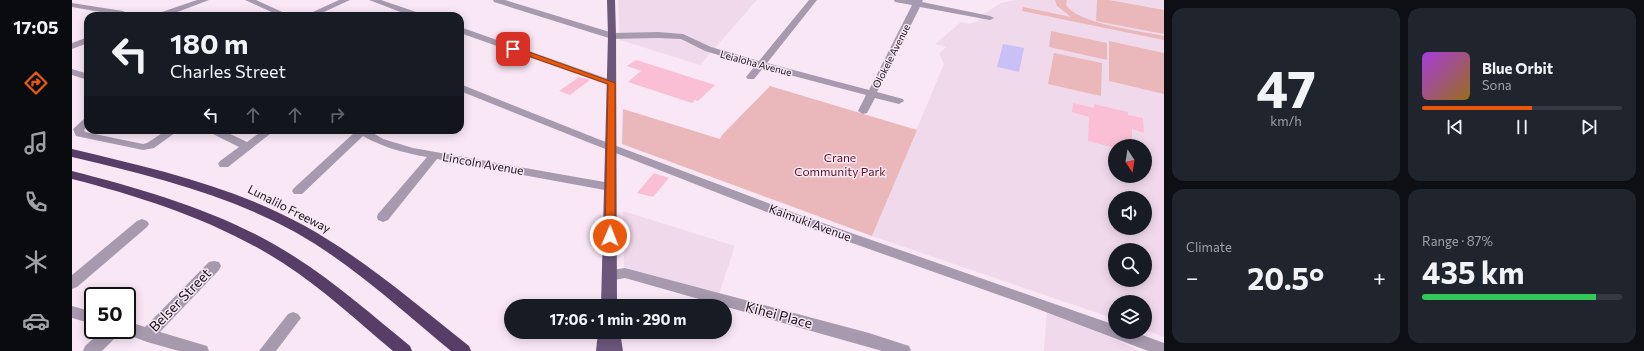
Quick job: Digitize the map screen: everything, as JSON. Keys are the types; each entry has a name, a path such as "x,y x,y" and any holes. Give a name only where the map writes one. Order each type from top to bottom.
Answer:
{"highway":[{"name":"Lunalilo Freeway","path":"72,152 191,183 259,209 328,246 363,271 463,351"},
{"path":"72,176 96,181 159,200 227,227 265,245 295,264 338,296 404,351"}],"main road":[{"path":"609,299 612,36 611,0"},
{"path":"604,351 605,339"},
{"path":"613,339 615,351"}],"street":[{"path":"170,12 205,0"},
{"path":"249,0 278,12"},
{"path":"318,12 346,0"},
{"path":"373,0 408,12"},
{"name":"Leialoha Avenue","path":"497,0 612,36 664,35 683,37 708,49 899,102"},
{"path":"751,77 813,0"},
{"path":"898,0 918,2 990,18"},
{"name":"Olokele Avenue","path":"862,110 872,94 918,2"},
{"path":"72,5 117,12"},
{"path":"586,28 600,28 612,23"},
{"path":"464,31 611,83"},
{"path":"72,46 84,42"},
{"path":"72,72 84,76"},
{"name":"Kaimuki Avenue","path":"464,89 611,148 799,220 1035,302 1164,350"},
{"path":"84,124 78,129 83,135 134,146 150,146 168,134"},
{"path":"221,134 248,147"},
{"path":"224,164 265,134"},
{"path":"298,191 357,134"},
{"name":"Lincoln Avenue","path":"368,134 379,141 434,156 610,187"},
{"path":"383,217 434,156"},
{"path":"72,283 142,224"},
{"name":"Belser Street","path":"147,335 214,266"},
{"name":"Kihei Place","path":"609,275 624,273 862,338 903,351"},
{"path":"72,312 84,315"},
{"path":"267,351 293,318"},
{"path":"136,331 201,351"},
{"path":"91,351 104,339"}],"shaded area":[{"path":"618,0 757,0 700,65 620,40"},
{"path":"1015,0 1164,0 1164,337 1152,333 1152,295 1108,295 1108,317 872,236 944,64 939,54 946,47 935,44 961,22 969,24 978,21 982,15 1001,3"},
{"path":"1003,44 1024,48 1019,72 997,67"},
{"path":"623,211 735,246 719,294 624,267"},
{"path":"1047,309 1108,336 1108,339 1114,339 1140,351 1044,351"}],"green space":[{"path":"1055,0 1067,0 1066,5 1073,12 1096,22 1164,36 1164,40 1022,11 1023,7 1071,17 1057,6"},
{"path":"1097,0 1109,0 1164,10 1164,34 1096,21"},
{"path":"1051,31 1107,43 1107,60 1049,47"},
{"path":"1109,41 1164,53 1164,94 1109,81"},
{"path":"1054,53 1102,63 1101,96 1048,84"},
{"name":"Crane Community Park","path":"770,86 917,130 872,236 622,144 623,109 720,139 722,135"}],"building":[{"path":"636,60 715,85 698,101 695,100 692,103 628,82 641,71 627,66"},
{"path":"579,77 590,80 570,95 559,91"},
{"path":"1073,103 1094,108 1094,104 1128,112 1128,115 1143,118 1144,133 1132,129 1132,139 1108,139 1108,146 1088,141 1089,117 1072,112"},
{"path":"654,173 669,178 653,197 637,193"}],"route":[{"path":"513,49 611,83 610,236"}]}
